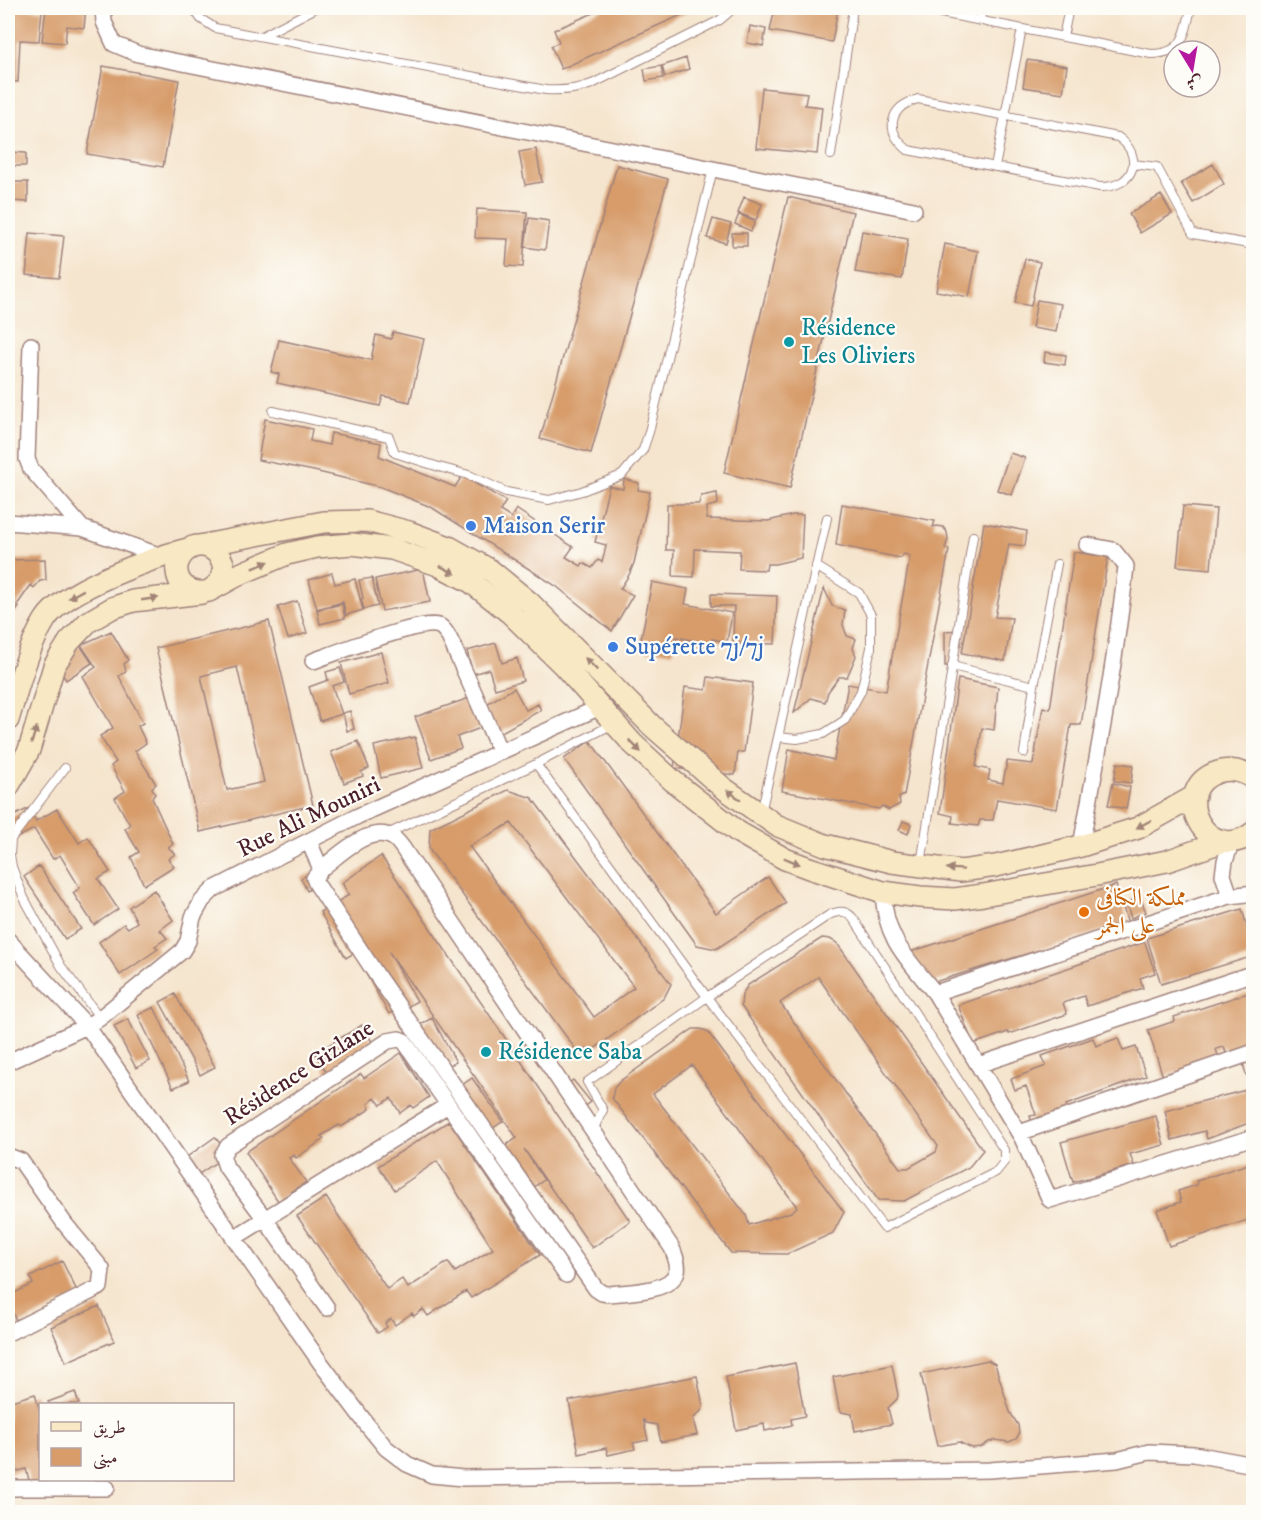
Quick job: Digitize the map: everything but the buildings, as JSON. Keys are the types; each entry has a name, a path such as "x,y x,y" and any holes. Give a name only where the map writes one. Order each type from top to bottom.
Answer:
{"street":[{"path":"103,8 104,22 114,44 138,54 914,210"},
{"path":"31,345 27,459 31,470 82,528"},
{"path":"8,720 32,645 45,619 61,603 98,582 161,556 193,548 324,522 367,521 409,532 449,547 490,570 529,602 652,726 722,787 776,825 825,845 892,862 961,871 996,866 1081,846 1138,828 1195,796"},
{"path":"8,522 82,528 161,556"},
{"path":"8,787 29,750 54,666 69,642 88,622 112,608 133,601 206,592 216,587 222,579 224,572 220,556 214,550 206,547 193,548 178,561 178,577 188,589 195,592 206,592 286,554 317,547 352,544 392,549 438,565 471,582 510,613 564,666 632,743 673,781 738,832 785,859 809,868 883,891 920,897 955,899 1167,861 1240,839"},
{"path":"1081,846 1104,724 1126,566 1113,550 1087,545"},
{"path":"314,661 416,627 433,625 442,627 464,669 500,752"},
{"name":"Rue Ali Mouniri","path":"8,1062 93,1022 182,951 188,941 193,917 202,901 214,889 358,816 600,707"},
{"path":"1240,839 1209,835 1197,821 1195,796 1205,779 1223,770 1243,772 1254,779"},
{"path":"385,835 394,838 402,847 672,1248 677,1261 677,1271 670,1281 659,1288 607,1294 596,1289 378,977 316,884 314,878 321,869 363,837 385,835"},
{"path":"1230,896 1223,875 1225,861 1240,839"},
{"path":"309,842 321,869"},
{"path":"883,891 884,906 897,946 935,993 1019,1133 1050,1200 1254,1137"},
{"path":"935,993 1230,896 1254,893"},
{"path":"8,940 93,1022 234,1238 320,1362 368,1426 386,1448 407,1464 432,1475 463,1478 990,1470 1117,1460 1149,1452 1194,1454 1254,1465"},
{"path":"978,1065 1254,973"},
{"name":"Résidence Gizlane","path":"327,1308 226,1167 222,1155 228,1146 388,1041 399,1039 404,1041 566,1275"},
{"path":"1019,1133 1254,1052"},
{"path":"234,1238 448,1105"},
{"path":"8,1156 21,1161 65,1224 102,1269 100,1287 8,1333"},
{"path":"8,1488 108,1488"}],"lane":[{"path":"193,8 201,19 215,28 561,91 592,84 720,20 734,8"},
{"path":"262,36 316,8"},
{"path":"831,155 853,8"},
{"path":"915,8 1151,54 1172,51 1180,44 1185,34 1191,8"},
{"path":"980,20 982,8"},
{"path":"1063,37 1069,8"},
{"path":"995,167 1022,28"},
{"path":"918,99 1005,115 1118,137 1127,143 1132,153 1133,164 1130,175 1122,183 1112,187 1101,187 908,150 898,143 893,132 893,120 898,109 907,102 918,99"},
{"path":"1133,164 1157,167 1193,234 1254,245"},
{"path":"273,411 389,437 395,453 469,475 506,492 549,500 582,491 622,475 644,450 713,169"},
{"path":"761,814 827,518"},
{"path":"921,866 973,536"},
{"path":"1024,753 1057,564"},
{"path":"778,737 796,739 823,734 845,720 861,691 872,648 871,615 859,593 816,566"},
{"path":"952,666 1034,686"},
{"path":"385,835 536,764 615,723"},
{"path":"536,764 707,997 884,1228 996,1172 1004,1162 1004,1150 851,915 844,911 829,915 707,997 587,1082 603,1110 593,1130"},
{"path":"66,768 11,838 10,855 12,867 24,898 93,1022"}],"place":[{"name":"Résidence Les Oliviers","path":"789,342"},
{"name":"Maison Serir","path":"471,526"},
{"name":"Supérette 7j/7j","path":"613,647"},
{"name":"مملكة الكنافى على الجمر","path":"1084,912"},
{"name":"Résidence Saba","path":"486,1052"}]}
